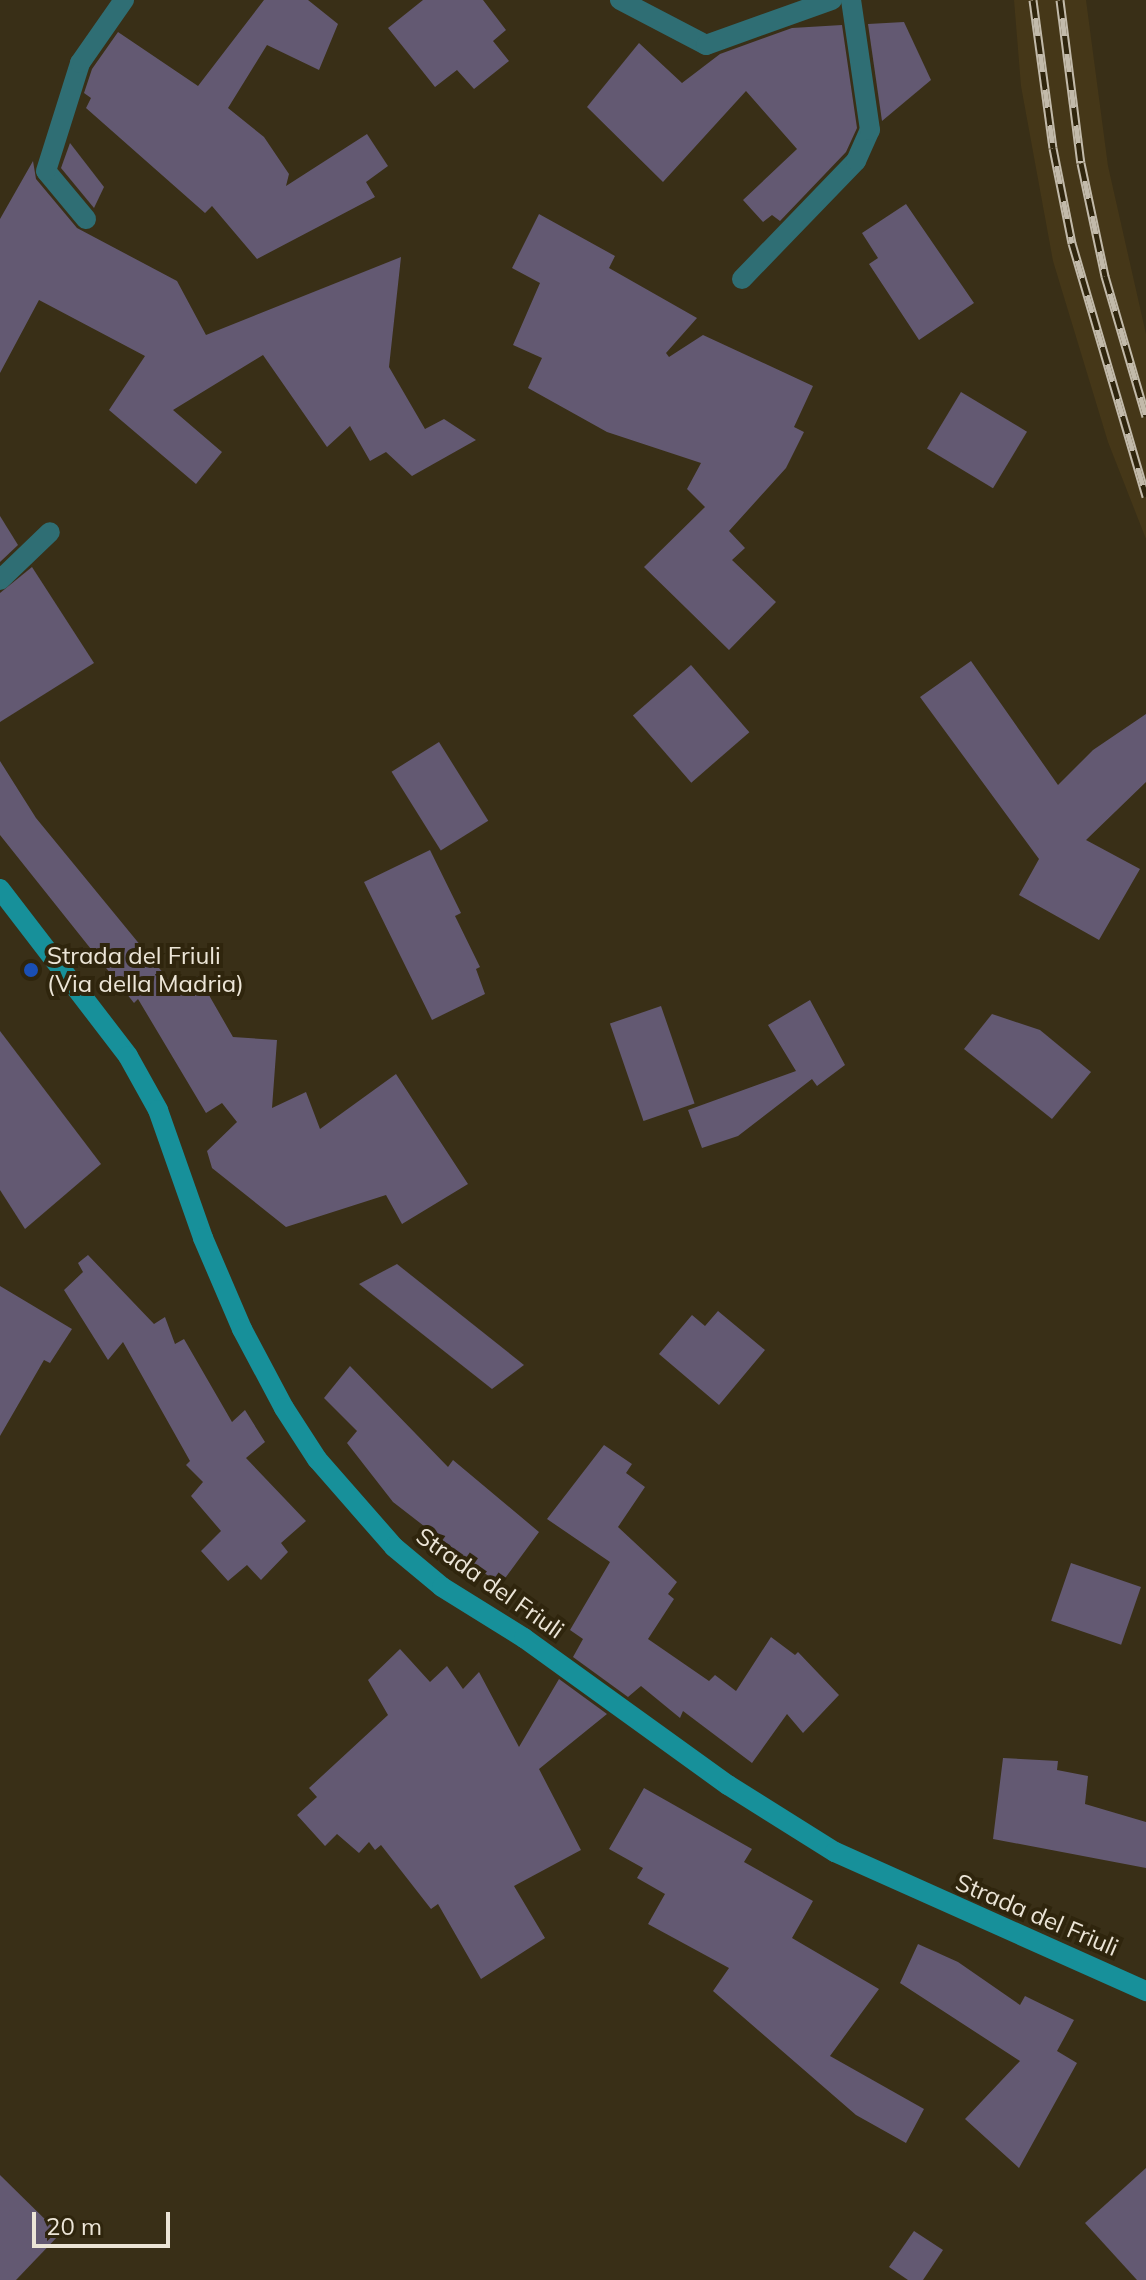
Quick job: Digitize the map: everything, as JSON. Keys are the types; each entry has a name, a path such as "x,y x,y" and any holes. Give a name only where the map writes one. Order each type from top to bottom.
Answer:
{"main road":[{"name":"Strada del Friuli","path":"0,889 128,1056 158,1110 203,1238 242,1329 284,1408 317,1459 394,1547 442,1587 524,1638 728,1785 835,1852 1146,1991"}],"street":[{"path":"86,219 46,171 80,63 124,0"},
{"path":"620,0 706,45 832,0"},
{"path":"742,279 856,161 870,130 851,0"},
{"path":"0,580 50,532"}],"shaded area":[{"path":"1014,0 1086,0 1108,166 1146,334 1146,539 1108,442 1053,261 1021,86"}],"building":[{"path":"264,0 308,0 338,24 319,70 267,45 228,108 264,137 289,174 286,186 367,134 388,166 366,182 375,197 257,259 212,206 205,213 86,108 91,98 84,93 92,69 118,32 198,86"},
{"path":"423,0 483,0 506,30 493,41 509,61 474,89 457,70 435,87 388,28"},
{"path":"904,22 931,80 882,121 868,24"},
{"path":"842,25 857,128 846,152 780,221 772,215 763,222 743,200 797,149 746,91 663,182 587,107 639,43 682,83 720,54 792,28"},
{"path":"70,143 104,187 94,208 61,168"},
{"path":"33,161 36,179 77,228 177,281 206,335 401,257 389,367 425,429 444,419 476,440 412,476 386,452 370,461 350,426 327,447 263,355 173,410 222,452 196,484 109,410 145,356 39,300 0,373 0,219"},
{"path":"906,204 974,303 919,340 869,264 878,258 862,233"},
{"path":"539,214 615,256 609,268 697,318 666,353 669,357 703,335 813,386 794,427 804,432 786,468 729,531 745,548 732,560 776,602 729,650 644,567 705,507 687,489 701,463 607,432 528,388 542,358 513,345 540,283 512,268"},
{"path":"961,392 1027,432 993,488 927,449"},
{"path":"0,516 18,545 0,562"},
{"path":"32,567 94,663 0,722 0,593"},
{"path":"971,661 1058,785 1093,750 1146,714 1146,782 1086,840 1140,869 1099,940 1019,895 1039,859 920,697"},
{"path":"691,665 749,732 691,783 633,716"},
{"path":"439,742 488,821 441,851 392,772"},
{"path":"0,761 36,818 164,974 157,980 166,976 175,988 198,976 233,1037 277,1040 272,1108 306,1092 320,1129 396,1074 468,1184 402,1224 386,1195 286,1227 212,1168 207,1151 237,1122 222,1103 206,1113 138,999 134,1003 0,835"},
{"path":"430,850 461,913 455,916 480,967 476,969 485,994 432,1020 364,882"},
{"path":"810,1000 845,1065 817,1086 812,1079 738,1136 702,1148 688,1110 796,1071 768,1025"},
{"path":"661,1006 695,1103 643,1121 610,1024"},
{"path":"992,1014 1040,1030 1091,1072 1052,1119 964,1049"},
{"path":"0,1031 101,1164 25,1229 0,1190"},
{"path":"88,1255 154,1324 165,1317 175,1344 184,1339 232,1422 245,1410 265,1442 246,1458 306,1521 281,1543 288,1552 261,1580 247,1565 228,1581 201,1551 221,1531 191,1496 203,1482 186,1465 190,1461 123,1342 108,1360 64,1290 83,1272 78,1263"},
{"path":"397,1264 524,1365 492,1389 359,1284"},
{"path":"0,1286 72,1329 50,1363 44,1360 0,1436"},
{"path":"718,1311 765,1350 719,1405 659,1354 692,1315 705,1326"},
{"path":"350,1366 448,1467 453,1460 539,1532 500,1585 393,1502 347,1443 357,1431 324,1398"},
{"path":"604,1445 632,1464 626,1473 645,1487 618,1527 677,1582 668,1594 674,1599 648,1639 709,1681 715,1675 736,1691 771,1637 795,1655 798,1652 839,1695 803,1733 787,1714 752,1763 683,1711 680,1718 641,1686 628,1697 573,1657 583,1639 570,1630 610,1562 547,1519"},
{"path":"1071,1563 1141,1587 1121,1645 1051,1621"},
{"path":"400,1649 430,1682 447,1666 463,1689 479,1672 519,1747 559,1679 607,1714 539,1769 581,1850 514,1886 545,1938 481,1979 438,1904 431,1909 381,1845 375,1850 369,1842 359,1853 337,1834 325,1846 297,1815 317,1797 309,1788 388,1715 368,1680"},
{"path":"1003,1758 1058,1761 1057,1770 1088,1776 1085,1804 1146,1822 1146,1868 993,1839"},
{"path":"644,1788 752,1849 744,1862 813,1901 792,1938 879,1989 830,2056 924,2109 906,2143 856,2115 713,1991 729,1968 648,1924 665,1894 637,1878 643,1868 609,1849"},
{"path":"918,1944 958,1962 1020,2005 1025,1996 1074,2020 1057,2051 1077,2063 1019,2168 965,2119 1020,2061 900,1983"},
{"path":"1146,2168 1146,2280 1137,2280 1085,2223"},
{"path":"0,2175 60,2234 16,2280 0,2280"},
{"path":"914,2231 943,2250 923,2280 908,2280 889,2267"}],"railway":[{"path":"1033,0 1053,148 1072,243 1146,496"},
{"path":"1060,0 1081,163 1105,276 1146,416"}],"place":[{"name":"Strada del Friuli (Via della Madria)","path":"31,970"}]}
